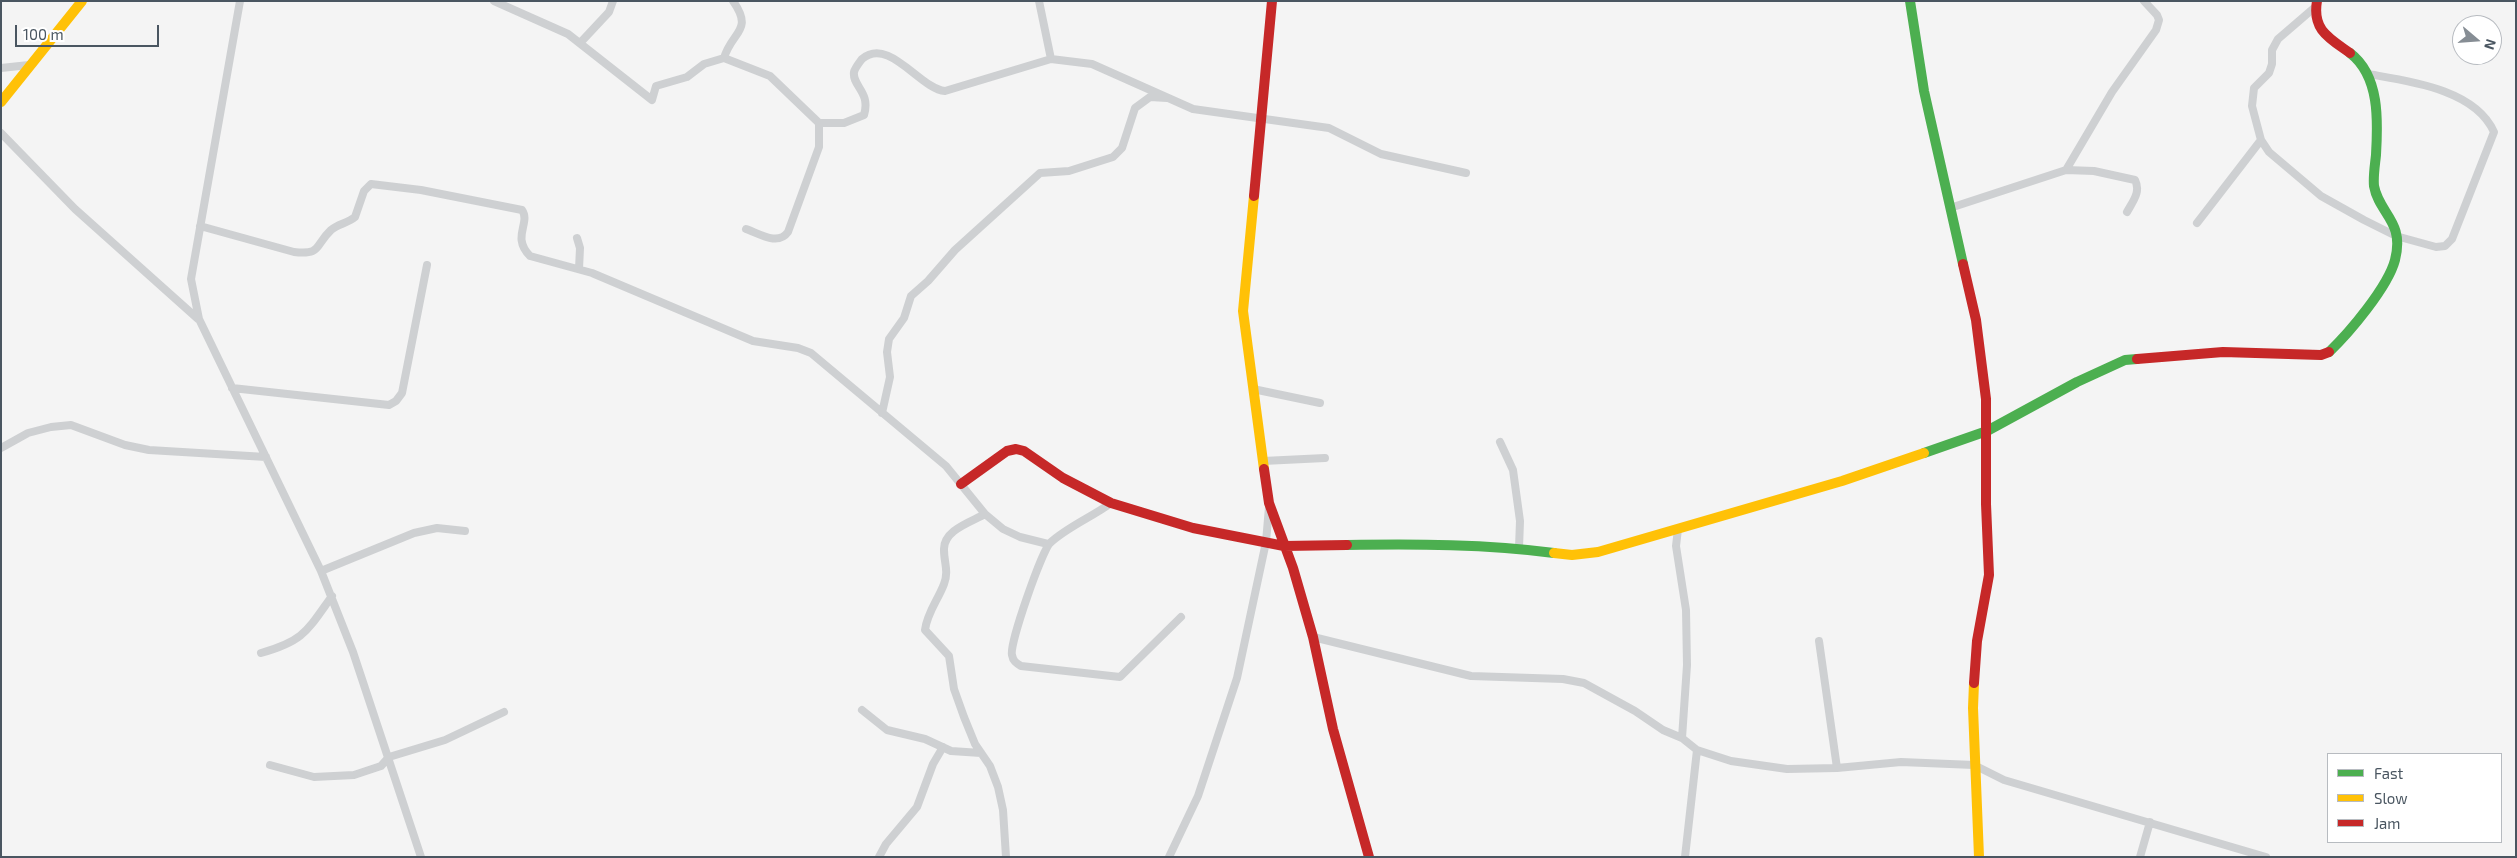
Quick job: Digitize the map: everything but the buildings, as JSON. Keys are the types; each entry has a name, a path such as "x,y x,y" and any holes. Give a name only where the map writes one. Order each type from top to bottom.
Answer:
{"street":[{"path":"1,102 82,1"},
{"path":"240,1 190,279 199,319 332,596 390,757 421,857"},
{"path":"494,1 568,34 581,42 600,61 652,100 656,86 687,77 704,64 724,58 770,76 819,123 844,123 864,115 867,105 863,91 854,78 854,70 860,61 874,53 882,54 902,64 937,91 945,91 1051,59 1092,64 1193,109 1330,128 1381,154 1466,173"},
{"path":"581,42 609,12 613,1"},
{"path":"724,58 727,48 742,29 744,22 741,13 733,1"},
{"path":"1039,1 1051,59"},
{"path":"1272,1 1243,311 1269,503 1314,637 1332,730 1369,857"},
{"path":"1910,1 1924,91 1976,320 1986,399 1986,504 1989,575 1976,640 1973,708 1974,764 1980,857"},
{"path":"2066,170 2112,92 2156,30 2159,20 2157,15 2144,1"},
{"path":"961,484 1007,451 1016,449 1024,451 1063,478 1111,503 1193,528 1284,546 1410,544 1518,548 1572,555 1598,552 1842,481 1987,430 2078,382 2126,360 2223,352 2321,355 2328,353 2388,277 2395,261 2396,236 2392,217 2375,191 2376,148 2372,92 2368,74 2363,65 2320,29 2314,20 2316,5"},
{"path":"2316,5 2278,39 2272,50 2272,64 2269,72 2254,88 2252,106 2261,140 2269,152 2321,196 2396,236 2436,247 2445,246 2452,239 2494,132 2485,118 2459,98 2438,89 2368,74"},
{"path":"1,68 29,65"},
{"path":"882,413 890,377 887,352 889,339 904,318 912,296 955,250 1040,173 1069,170 1113,157 1122,148 1135,108 1150,97 1171,98"},
{"path":"746,229 777,240 783,238 788,232 819,146 819,123"},
{"path":"1,133 76,209 199,319"},
{"path":"2197,223 2261,140"},
{"path":"1950,208 2066,170 2094,171 2135,180 2138,186 2136,195 2127,212"},
{"path":"200,226 294,252 314,252 332,229 355,217 367,186 376,184 421,190 522,210 525,216 520,236 524,250 538,260 579,269 754,341 798,348 811,353 946,466 986,514 1003,529 1020,537 1048,544"},
{"path":"577,238 580,248 579,269"},
{"path":"232,388 389,405 396,402 402,393 427,265"},
{"path":"1253,389 1320,402"},
{"path":"1,448 28,433 51,427 71,426 125,445 149,450 266,458"},
{"path":"1500,442 1513,470 1520,521 1518,548"},
{"path":"1263,461 1325,458"},
{"path":"1111,503 1048,544 1025,600 1012,646 1011,654 1015,662 1021,666 1120,677 1181,617"},
{"path":"1169,857 1198,796 1237,678 1266,542 1269,503"},
{"path":"986,514 953,531 946,541 943,549 947,574 926,620 925,630 949,656 954,689 975,744 990,766 998,787 1003,810 1006,857"},
{"path":"321,571 414,533 437,528 465,531"},
{"path":"1678,529 1676,546 1686,610 1688,665 1682,738"},
{"path":"261,653 282,647 300,638 332,596"},
{"path":"1314,637 1472,676 1563,679 1584,683 1635,711 1663,730 1682,738 1697,750 1731,761 1787,769 1837,768 1900,762 1974,764 2004,780 2266,857"},
{"path":"1819,641 1837,768"},
{"path":"862,710 887,730 926,739 958,752 981,753"},
{"path":"270,765 314,777 329,778 371,771 381,766 390,757 445,740 504,712"},
{"path":"879,857 886,844 918,807 933,764 943,747"},
{"path":"1685,857 1697,750"},
{"path":"2140,857 2150,822"}],"traffic: fast":[{"path":"1910,1 1924,91 1963,264"},
{"path":"2329,352 2357,322 2385,283 2395,260 2397,247 2397,236 2394,227 2377,196 2374,186 2377,114 2372,86 2360,63 2350,53"},
{"path":"1924,453 1987,431 2077,382 2125,360 2137,359"},
{"path":"1347,545 1477,546 1554,553"}],"traffic: slow":[{"path":"1,102 82,1"},
{"path":"1254,196 1243,311 1264,469"},
{"path":"1554,553 1572,555 1598,552 1842,481 1924,453"},
{"path":"1974,683 1973,708 1979,857"}],"traffic: jam":[{"path":"1254,196 1272,1"},
{"path":"2317,1 2316,11 2320,26 2329,38 2350,53"},
{"path":"1963,264 1976,320 1986,399 1986,504 1989,575 1977,641 1974,683"},
{"path":"2137,359 2223,352 2321,355 2329,352"},
{"path":"961,484 1007,451 1016,449 1024,451 1063,478 1111,503 1193,528 1284,546 1347,545"},
{"path":"1264,469 1269,503 1293,568 1313,637 1333,729 1369,857"}]}
